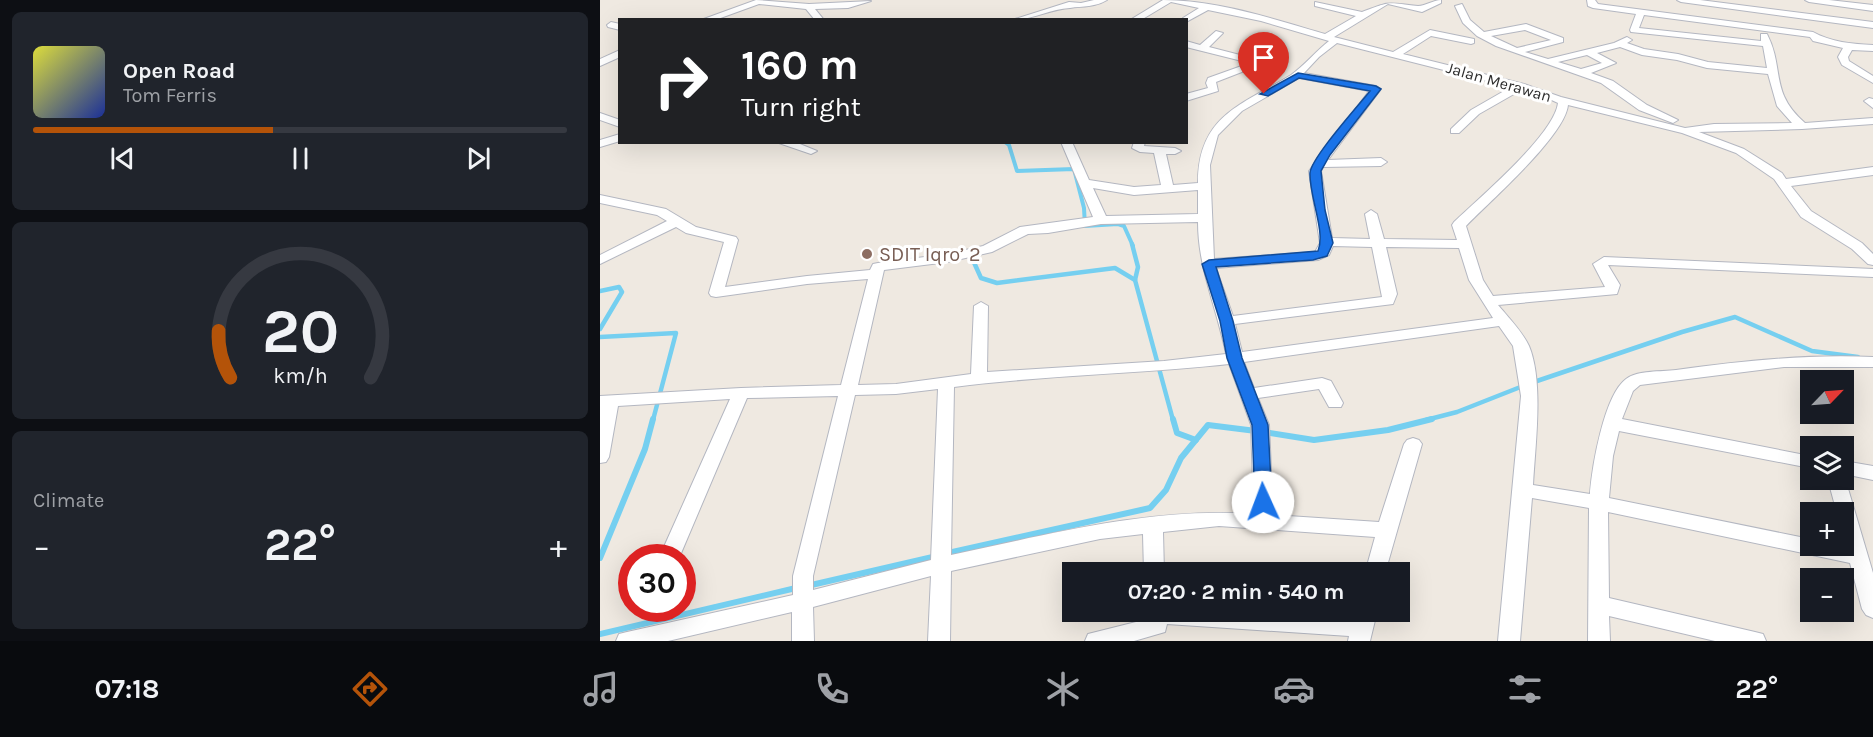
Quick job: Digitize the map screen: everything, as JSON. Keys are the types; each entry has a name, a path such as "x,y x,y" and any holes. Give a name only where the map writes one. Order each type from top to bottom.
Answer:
{"street":[{"path":"1022,18 1069,3 1079,7 1103,0"},
{"path":"1138,18 1170,0"},
{"name":"Jalan Merawan","path":"1170,0 1263,19 1520,86 1561,100 1564,104 1562,112 1543,141 1497,190 1460,222 1463,244 1476,280 1488,301 1521,345 1527,377 1529,396 1523,490 1509,641"},
{"path":"1373,0 1420,9 1438,1"},
{"path":"1591,0 1592,5 1813,35 1816,36 1815,39 1849,47 1873,48"},
{"path":"1681,0 1873,25"},
{"path":"1809,0 1873,8"},
{"path":"711,18 762,1 809,7 848,5 867,1"},
{"path":"1264,522 1261,434 1250,394 1235,358 1227,321 1209,264 1205,238 1204,165 1216,131 1245,104 1298,75 1332,38 1387,1"},
{"path":"1318,4 1363,15"},
{"path":"1459,6 1462,18 1482,36 1516,51 1583,72 1609,83 1649,111 1751,157 1784,183 1803,211 1857,246 1871,272"},
{"path":"809,7 818,18"},
{"path":"1188,19 1205,8"},
{"path":"1550,62 1620,44 1628,39 1635,30 1641,13"},
{"path":"1482,36 1526,27 1560,40 1516,51"},
{"path":"1761,28 1782,107 1802,126"},
{"path":"1635,30 1767,44"},
{"path":"1202,48 1219,33"},
{"path":"1394,55 1430,33 1471,41"},
{"path":"1242,58 1262,40"},
{"path":"1188,44 1259,64 1212,80 1214,89 1188,97"},
{"path":"1620,44 1648,53 1672,56 1707,65 1774,72"},
{"path":"1849,47 1843,60 1850,68 1873,80"},
{"path":"600,51 618,53"},
{"path":"1583,72 1611,63 1587,52"},
{"path":"600,63 618,54"},
{"path":"1860,73 1873,73"},
{"path":"1209,264 1318,256 1324,252 1327,243 1315,171 1376,89 1298,75"},
{"path":"1455,131 1475,112 1520,86"},
{"path":"1561,100 1691,130 1873,121"},
{"path":"600,116 618,123"},
{"path":"600,144 618,138"},
{"path":"787,144 811,152"},
{"path":"1067,144 1098,220"},
{"path":"1139,144 1138,148 1140,149 1175,151"},
{"path":"1159,150 1168,189"},
{"path":"1319,164 1381,162"},
{"path":"1784,183 1873,171"},
{"path":"1084,183 1128,190 1206,186"},
{"path":"600,199 661,212 691,230 725,238 732,242 716,293 807,280 877,274"},
{"path":"1227,321 1388,301 1390,294 1371,214"},
{"path":"803,641 804,590 847,390 878,267 948,258 987,249 1025,230 1048,229 1098,220 1205,218"},
{"path":"600,260 678,221"},
{"path":"1327,243 1463,244"},
{"path":"1488,301 1612,291 1613,285 1600,264 1604,261 1871,272"},
{"path":"979,377 981,306"},
{"path":"600,457 605,402 741,393 896,388 979,377 1156,366 1235,358 1502,321"},
{"path":"1599,641 1599,503 1611,423 1628,386 1638,380 1802,360 1873,362"},
{"path":"939,641 946,381"},
{"path":"1250,394 1322,383 1326,385 1335,403"},
{"path":"675,544 741,393"},
{"path":"1611,423 1800,460"},
{"path":"1378,562 1413,444"},
{"path":"1854,469 1873,472"},
{"path":"1523,490 1599,503 1858,557"},
{"path":"1840,490 1873,609"},
{"path":"627,641 654,638 804,590 1100,531 1219,519 1386,530"},
{"path":"1152,524 1154,562"},
{"path":"1599,604 1755,641"},
{"path":"1096,641 1157,623 1362,627"}],"waterway":[{"path":"1008,144 1017,171 1074,169 1084,208 1085,226 1118,224 1124,226 1133,246"},
{"path":"1132,244 1138,267 1135,280"},
{"path":"972,258 981,278 997,283 1115,268 1135,280"},
{"path":"1135,280 1173,420"},
{"path":"600,291 619,287 622,292 600,329"},
{"path":"1531,383 1682,332 1735,317 1812,351 1858,357"},
{"path":"600,337 676,333 653,420"},
{"path":"1426,420 1457,412 1523,386"},
{"path":"600,558 645,449 653,419"},
{"path":"1173,419 1177,433 1196,440"},
{"path":"1264,432 1314,440 1388,430 1432,419"},
{"path":"1196,440 1208,425 1256,431"},
{"path":"948,553 1150,508 1166,490 1181,458 1196,440"},
{"path":"807,586 937,556"},
{"path":"600,634 796,588"}],"place":[{"name":"SDIT Iqro’ 2","path":"867,254"}],"route":[{"path":"1263,502 1260,425 1235,358 1227,321 1209,264 1323,254 1327,243 1315,171 1325,154 1376,89 1298,75 1264,94"}]}
